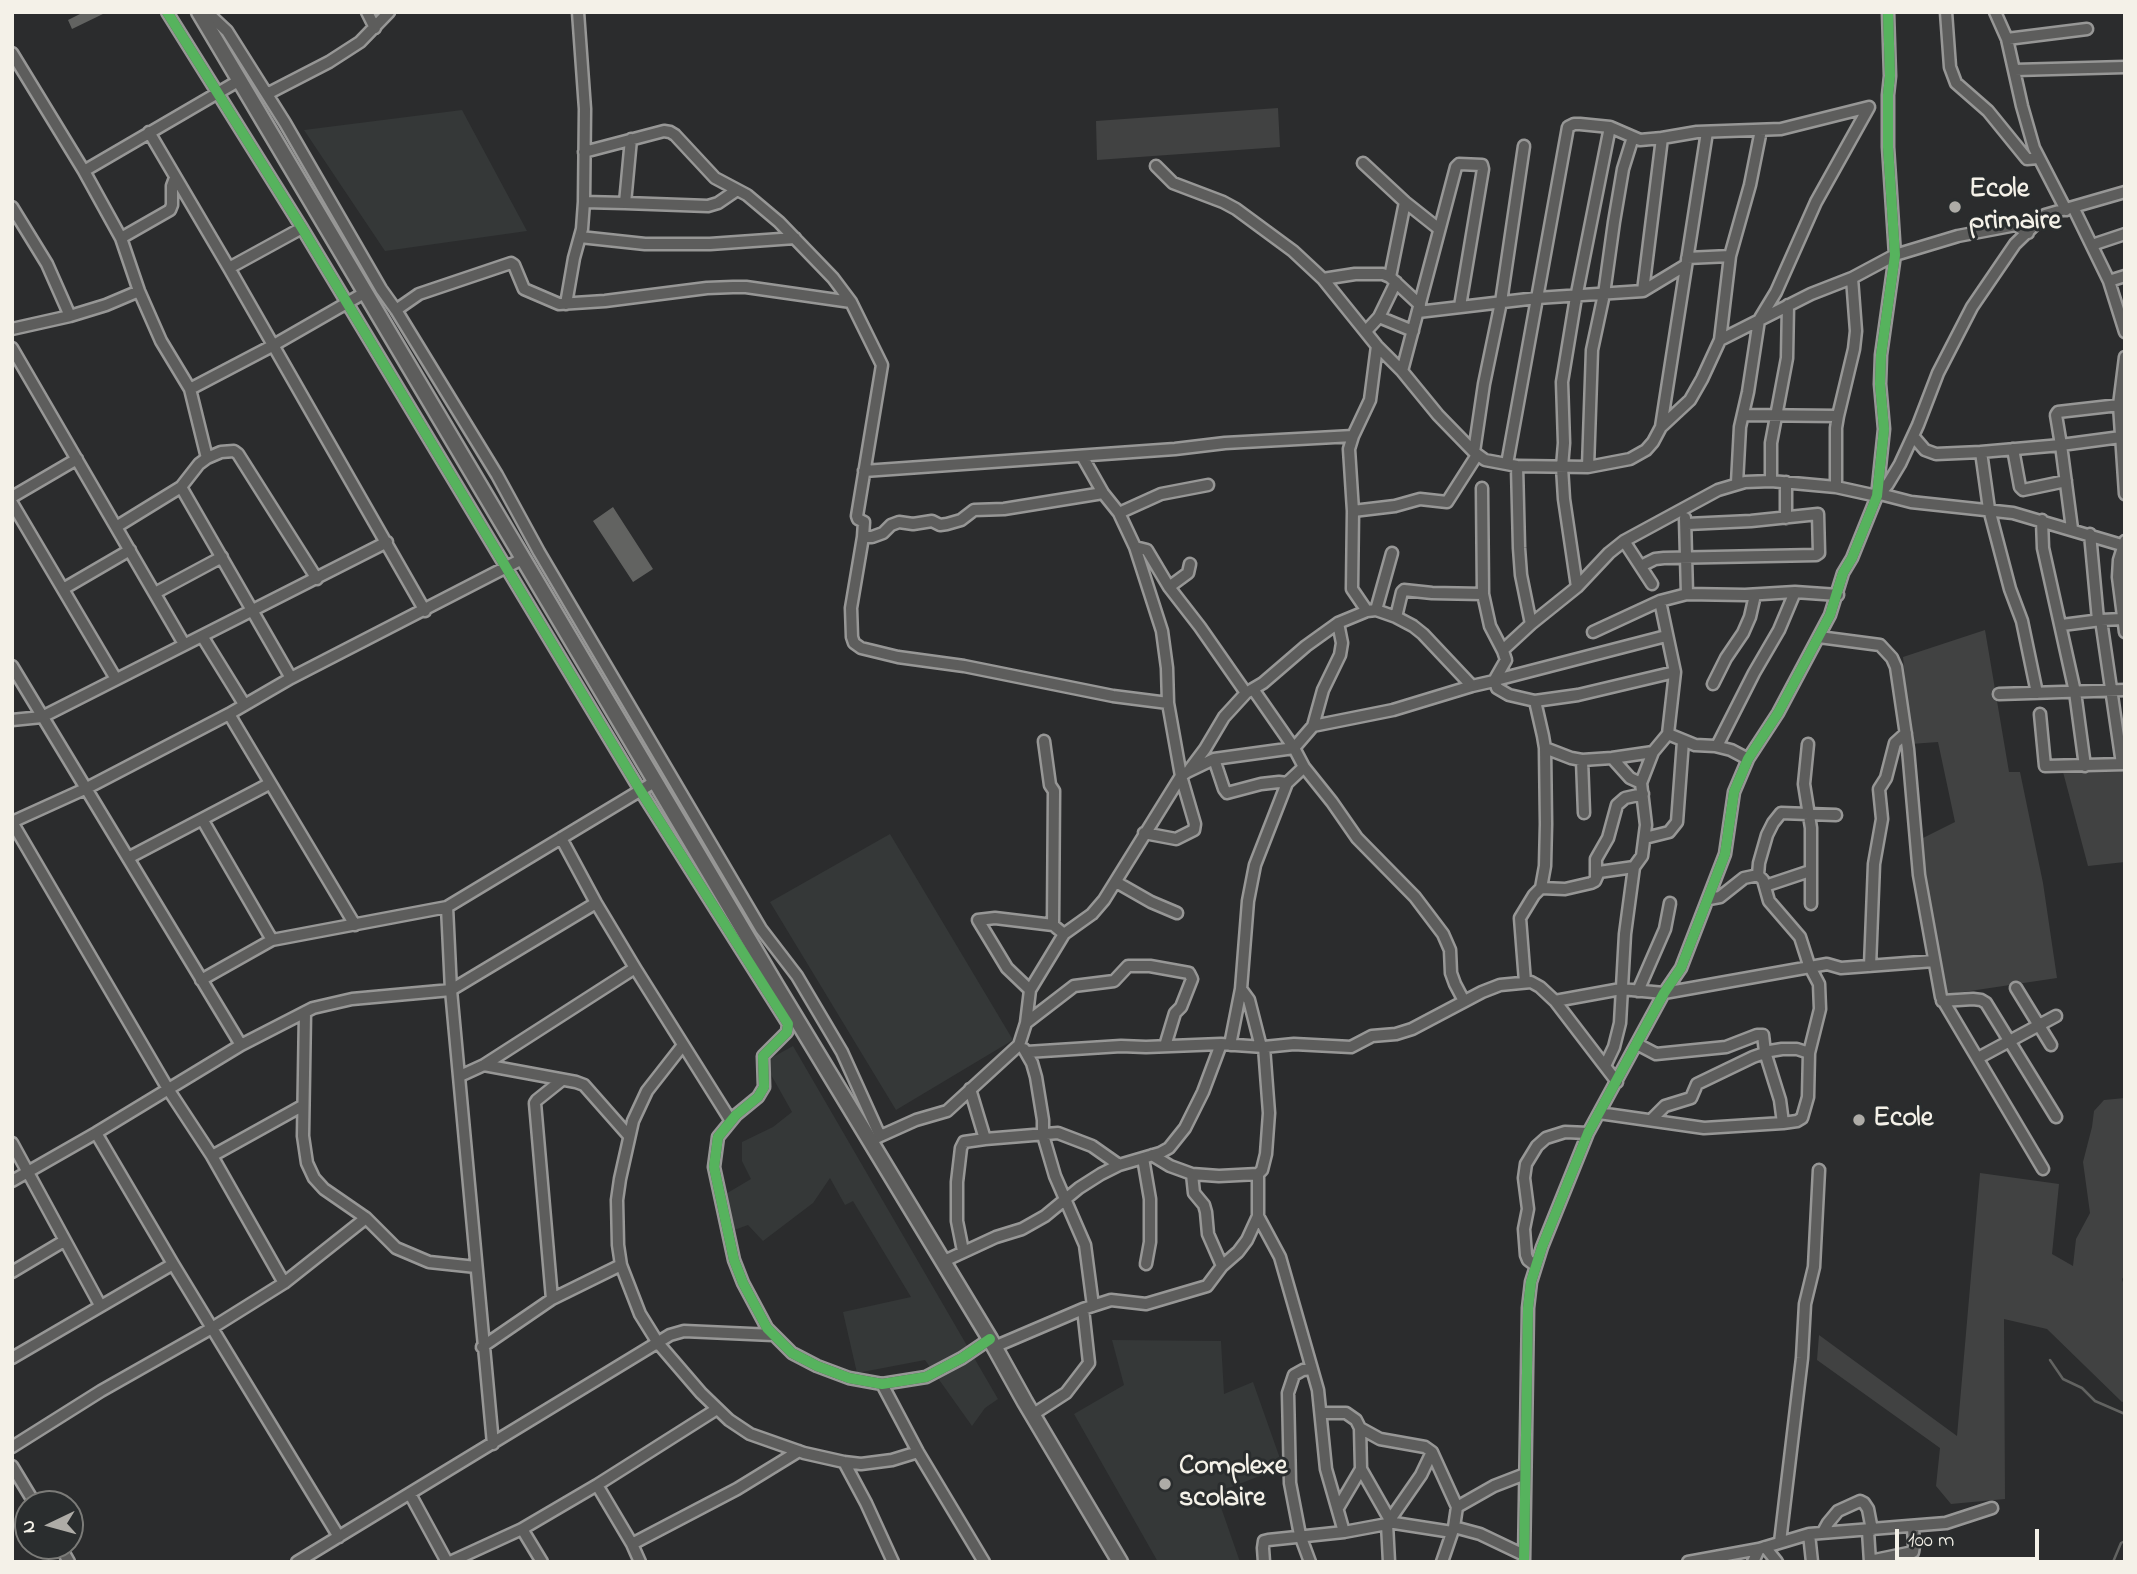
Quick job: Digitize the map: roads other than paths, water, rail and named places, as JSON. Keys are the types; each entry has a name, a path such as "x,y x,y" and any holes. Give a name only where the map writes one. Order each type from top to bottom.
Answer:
{"highway":[{"path":"200,13 522,559 875,1138 942,1262 1120,1562"}],"street":[{"path":"167,12 302,228 640,790 788,1024 787,1032 763,1056 764,1087 758,1097 731,1121 718,1138 714,1171 734,1260 756,1308 773,1335 792,1353 849,1378 882,1384 926,1377 992,1343 1088,1308 1114,1300 1146,1304 1211,1283 1222,1266 1248,1240 1258,1216 1258,1174 1263,1168 1266,1154 1269,1113 1263,1047 1249,1000 1241,989"},
{"path":"367,12 375,27"},
{"path":"267,94 329,62 360,42 389,12"},
{"path":"566,304 580,237 584,202 584,109 578,12"},
{"path":"1879,495 1884,429 1880,384 1881,355 1895,255 1891,201 1888,12"},
{"path":"1946,12 1950,67 1956,83 1988,111 2027,159 2039,158"},
{"path":"1995,12 2007,39 2022,106 2039,158 2092,245 2122,315 2125,332"},
{"path":"200,13 212,17 227,31 381,289 497,475 761,929 797,976 842,1052 875,1138 916,1120 943,1113 1023,1049 1225,1045 1263,1047 1294,1044 1351,1047 1372,1036 1412,1029 1500,985 1525,982 1540,987 1555,1001 1617,1082"},
{"path":"2007,39 2087,29"},
{"path":"12,53 84,171 121,238 161,341 190,389 206,458"},
{"path":"2015,70 2125,67"},
{"path":"12,76 22,70"},
{"path":"84,171 240,80"},
{"path":"1531,624 1520,562 1512,465 1537,298 1568,127 1580,124 1610,127 1645,140 1677,134 1781,129 1869,107 1888,95"},
{"path":"1737,483 1739,434 1759,320 1776,292 1816,202 1869,107"},
{"path":"1577,587 1562,467 1562,382 1576,294 1610,127"},
{"path":"1156,166 1173,183 1236,209 1293,251 1323,279 1367,330 1377,346 1476,454 1485,460 1512,465 1588,467 1630,459 1646,450 1661,427 1690,400 1702,379 1720,340 1730,256 1750,185 1761,130"},
{"path":"584,152 664,131 670,132 715,177 762,206 833,278 851,302 881,365 857,516 864,522 850,622 855,643 861,648 898,657 964,666 1114,696 1168,703"},
{"path":"149,132 425,611"},
{"path":"1661,427 1707,132"},
{"path":"1588,467 1592,350 1604,294 1623,169 1633,137"},
{"path":"1643,291 1662,138"},
{"path":"625,203 631,139"},
{"path":"1353,511 1395,506 1423,498 1447,502 1476,454 1484,384 1501,302 1524,146"},
{"path":"1363,163 1439,229"},
{"path":"1402,371 1457,165 1483,165 1460,306"},
{"path":"121,238 170,211 175,178"},
{"path":"584,202 708,206 718,203 737,190"},
{"path":"1264,1562 1264,1541 1273,1538 1344,1532 1389,1522 1480,1534 1524,1559 1528,1308 1531,1282 1558,1204 1588,1133 1664,993 1679,972 1726,854 1734,792 1748,759 1778,713 1819,637 1838,595 1843,573 1879,495 1900,464 1938,373 1972,307 2015,244 2045,215 2125,192"},
{"path":"1367,330 1379,317 1393,280 1405,202"},
{"path":"12,206 47,264 70,316"},
{"path":"1720,340 1895,255 1958,236 2017,225 2028,233"},
{"path":"229,268 302,228"},
{"path":"2092,245 2125,234"},
{"path":"580,237 645,244 710,244 795,238"},
{"path":"1419,309 1576,294 1643,291 1687,262 1730,256"},
{"path":"396,310 411,298 510,263 514,265 524,289 553,304 733,287 851,302"},
{"path":"1323,279 1377,273 1393,280 1419,309"},
{"path":"2109,281 2125,276"},
{"path":"1836,487 1836,428 1856,331 1852,278"},
{"path":"12,330 106,305 139,290"},
{"path":"190,389 366,292"},
{"path":"1771,481 1771,443 1787,358 1788,305"},
{"path":"1379,317 1413,331"},
{"path":"1377,346 1370,400 1353,436 1348,460 1353,511 1353,591 1372,610 1396,618 1423,634 1472,686"},
{"path":"12,348 184,644"},
{"path":"2125,357 2119,405 2125,495"},
{"path":"2072,529 2056,415 2058,412 2119,405"},
{"path":"1744,415 1838,416"},
{"path":"864,471 1175,449 1225,443 1353,436"},
{"path":"1913,436 1924,450 1930,453 1981,452 2121,437"},
{"path":"2013,449 2020,487 2023,490 2066,481"},
{"path":"116,527 181,486 206,458 229,450 238,454 317,579"},
{"path":"1981,452 1989,509 2010,589 2022,621 2037,692"},
{"path":"1082,456 1103,493 1119,513 1135,547 1162,631 1168,703 1195,824 1194,830 1175,839 1144,833"},
{"path":"12,497 77,459"},
{"path":"1503,651 1531,624 1577,587 1595,566 1624,541 1718,490 1737,483 1771,481 1836,487 1912,502 1989,509 2042,520 2124,544 2119,560 2118,578 2125,632"},
{"path":"1786,482 1786,518"},
{"path":"1119,513 1161,494 1208,485"},
{"path":"181,486 291,678"},
{"path":"1482,488 1483,594 1490,626 1506,660 1495,680 1497,688 1509,695 1535,701 1578,695 1675,672"},
{"path":"863,537 883,533 898,522 913,524 932,521 943,525 955,523 974,510 1004,509 1103,493"},
{"path":"12,503 116,679"},
{"path":"1683,508 1687,524 1687,594"},
{"path":"1641,566 1659,559 1818,554 1819,515 1687,524"},
{"path":"2042,520 2043,548 2075,692 2085,766"},
{"path":"2040,714 2045,766 2123,764 2100,620 2090,534"},
{"path":"1624,541 1651,584"},
{"path":"12,720 42,717 387,542"},
{"path":"1135,547 1147,550 1169,587 1294,748 1304,767 1357,838 1415,897 1443,934 1450,950 1454,984 1464,1002"},
{"path":"63,589 130,550"},
{"path":"1032,1415 1066,1393 1089,1363 1085,1245 1055,1176 1043,1135 1037,1077 1023,1049 1030,990 1064,934 1092,914 1104,900 1144,833 1184,774 1205,749 1224,717 1250,691 1280,670 1306,646 1338,623 1372,610 1392,553"},
{"path":"155,593 222,558"},
{"path":"284,1283 212,1156 168,1089 12,822 87,788 229,714 291,678 522,559"},
{"path":"1169,587 1188,573 1190,564"},
{"path":"1396,618 1404,590 1483,594"},
{"path":"1593,632 1660,601 1687,594 1755,595 1795,592 1838,595"},
{"path":"1717,746 1754,673 1780,630 1795,592"},
{"path":"1713,684 1746,625 1755,595"},
{"path":"1605,1066 1620,1023 1625,934 1634,867 1642,856 1645,838 1642,789 1653,752 1668,734 1675,672 1660,601"},
{"path":"2062,625 2123,619"},
{"path":"1184,774 1214,759 1294,748 1313,726 1323,691 1342,648 1338,623"},
{"path":"202,636 244,704"},
{"path":"1313,726 1393,710 1472,686 1666,636"},
{"path":"1819,637 1880,645 1887,651 1896,667 1906,733 1919,875 1942,1001 2043,1169"},
{"path":"12,666 241,1045"},
{"path":"1999,694 2125,690"},
{"path":"1525,982 1520,918 1541,888 1545,866 1545,748 1535,701"},
{"path":"229,714 355,925"},
{"path":"1870,966 1874,867 1882,819 1879,789 1895,743 1906,733"},
{"path":"1668,734 1683,741 1731,750 1748,759"},
{"path":"1044,741 1050,785 1054,791 1053,925"},
{"path":"1645,838 1669,832 1677,822 1683,741"},
{"path":"1808,744 1804,784 1811,828 1811,904"},
{"path":"1545,748 1582,760 1653,752"},
{"path":"1612,758 1642,789"},
{"path":"1214,759 1227,793 1261,784 1287,783"},
{"path":"1582,760 1584,813"},
{"path":"942,1262 996,1237 1022,1229 1045,1216 1086,1182 1119,1165 1169,1148 1185,1128 1225,1045 1241,989 1250,884 1255,865 1287,783 1304,767"},
{"path":"201,980 272,940 447,907 656,781"},
{"path":"128,858 269,784"},
{"path":"1596,877 1597,854 1608,838 1617,805 1642,789"},
{"path":"1599,1113 1704,1128 1800,1120 1808,1097 1809,1053 1819,1014 1817,979 1810,968 1800,937 1773,907 1758,875 1763,846 1778,816 1786,812 1836,815"},
{"path":"202,819 272,940"},
{"path":"562,838 596,903 731,1121"},
{"path":"1541,888 1566,889 1583,886 1593,883 1599,872 1634,867"},
{"path":"1765,886 1810,871"},
{"path":"1709,899 1720,897 1744,878 1758,875"},
{"path":"1116,881 1151,902 1177,913"},
{"path":"12,1181 241,1045 305,1012 324,1004 352,999 451,990 596,903"},
{"path":"1638,991 1665,929 1670,903"},
{"path":"447,907 451,990 492,1444"},
{"path":"1030,990 1007,968 978,920 995,918 1053,925 1064,934"},
{"path":"1555,1001 1621,989 1664,993 1827,964 1841,968 1934,961"},
{"path":"1026,1023 1074,986 1114,981 1128,966 1150,966 1189,973 1192,979 1181,1007 1175,1013 1165,1046"},
{"path":"460,1076 484,1065 635,968"},
{"path":"2016,988 2051,1045"},
{"path":"1942,1001 1964,998 1984,1001 2056,1117"},
{"path":"305,1012 303,1136 307,1163 314,1178 324,1189 366,1218 396,1248 429,1262 476,1267"},
{"path":"1978,1058 2056,1016"},
{"path":"1637,1044 1656,1054 1726,1047 1761,1034 1765,1038 1765,1052 1780,1100 1783,1123"},
{"path":"682,1045 647,1091 633,1121 617,1200 621,1265 634,1300 658,1343 717,1409 750,1434 799,1451 861,1464 892,1460 918,1452"},
{"path":"1651,1120 1665,1106 1691,1098 1695,1086 1700,1082 1765,1052 1791,1049 1809,1053"},
{"path":"484,1065 584,1085 629,1136"},
{"path":"552,1299 535,1103 562,1080"},
{"path":"971,1089 985,1139"},
{"path":"212,1156 302,1106"},
{"path":"1536,1266 1526,1255 1526,1164 1537,1146 1546,1138 1565,1132 1588,1133"},
{"path":"96,1133 339,1537"},
{"path":"963,1251 957,1221 957,1182 964,1142 1065,1135 1091,1146 1119,1165"},
{"path":"12,1143 100,1305"},
{"path":"1147,1156 1192,1174 1258,1174"},
{"path":"1146,1265 1150,1242 1147,1156"},
{"path":"1780,1542 1802,1358 1805,1304 1814,1267 1819,1171"},
{"path":"1192,1174 1194,1192 1206,1212 1208,1234 1222,1266"},
{"path":"1258,1216 1277,1250 1318,1390 1326,1469 1344,1532"},
{"path":"12,1447 284,1283 366,1218"},
{"path":"12,1272 64,1241"},
{"path":"12,1358 173,1264"},
{"path":"482,1347 552,1299 621,1265"},
{"path":"297,1562 670,1335 684,1331 773,1335"},
{"path":"1310,1562 1300,1535 1290,1483 1288,1393 1294,1375 1312,1369"},
{"path":"882,1384 918,1452 984,1562"},
{"path":"410,1494 449,1562 522,1529 717,1409"},
{"path":"1321,1413 1346,1413 1356,1420 1360,1428 1361,1469 1389,1522 1389,1562"},
{"path":"1360,1428 1380,1439 1425,1447 1432,1452 1457,1507 1453,1530 1442,1562"},
{"path":"632,1544 737,1489 799,1451"},
{"path":"1389,1522 1432,1452"},
{"path":"844,1462 893,1562"},
{"path":"12,1466 27,1490"},
{"path":"1338,1508 1361,1469"},
{"path":"1457,1507 1494,1486 1525,1475"},
{"path":"597,1485 640,1562"},
{"path":"1823,1532 1838,1511 1860,1501 1864,1503 1868,1509 1870,1561 1913,1552 1913,1527"},
{"path":"1688,1562 1762,1548 1809,1534 1946,1523 1992,1508"},
{"path":"522,1529 542,1562"},
{"path":"1809,1534 1812,1562"},
{"path":"1753,1562 1762,1548"},
{"path":"1762,1548 1777,1562"}],"waterway":[{"path":"2050,1360 2063,1379 2082,1388 2095,1401 2125,1414"},
{"path":"2113,1562 2121,1543 2125,1541"}],"place":[{"name":"Ecole primaire","path":"1955,207"},
{"name":"Ecole","path":"1859,1120"},
{"name":"Complexe scolaire","path":"1165,1484"}]}
